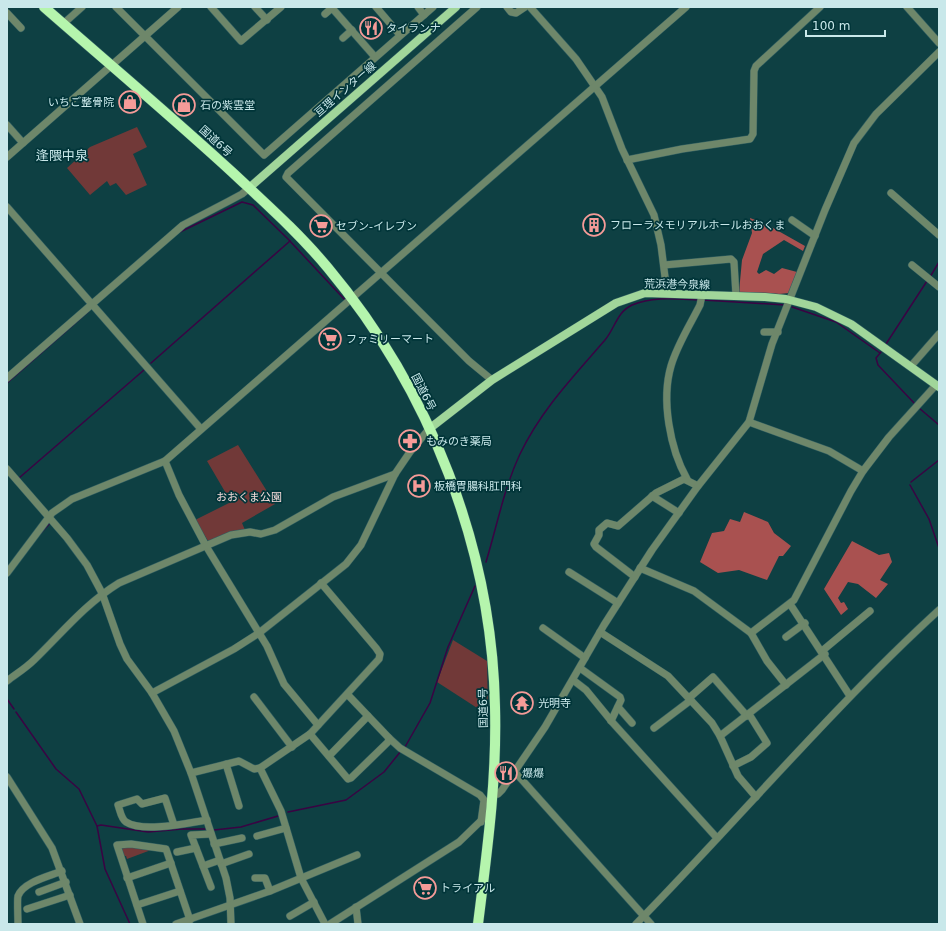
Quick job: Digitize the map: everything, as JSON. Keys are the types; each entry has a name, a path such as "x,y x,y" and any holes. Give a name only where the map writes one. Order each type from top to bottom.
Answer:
{"highway":[{"name":"国道6号","path":"44,7 273,209 302,240 352,298 389,352 430,429 459,502 479,572 489,630 494,684 495,735 493,795 478,924"}],"main road":[{"name":"亘理インター線","path":"249,188 456,7"},
{"name":"荒浜港今泉線","path":"430,429 492,380 616,303 637,295 667,293 736,296 790,300 816,307 851,324 938,386"}],"street":[{"path":"63,24 82,7"},
{"path":"116,7 264,155 433,7"},
{"path":"7,157 178,7"},
{"path":"211,7 241,41 281,7"},
{"path":"255,7 267,20"},
{"path":"325,14 332,7 375,57"},
{"path":"376,7 400,35"},
{"path":"418,7 424,15"},
{"path":"477,7 293,168 286,177 469,361 492,380"},
{"path":"508,7 511,12 516,13 526,7"},
{"path":"530,7 576,59 596,85 602,97 627,160 654,215 661,245 667,293"},
{"path":"7,573 58,508 72,499 165,461 686,7"},
{"path":"627,160 675,150 750,139 753,134 754,71 756,66 820,7"},
{"path":"908,7 939,43"},
{"path":"7,13 21,28"},
{"path":"343,38 352,30"},
{"path":"493,795 498,794 502,790 545,727 600,632 640,568 698,486 749,422 778,332 848,156 860,134 876,114 939,52"},
{"path":"7,125 23,143"},
{"path":"7,378 183,225 242,194 249,188"},
{"path":"891,193 939,235"},
{"path":"7,207 201,429"},
{"path":"792,220 815,236"},
{"path":"664,265 731,259 734,262 736,296"},
{"path":"912,265 939,287"},
{"path":"698,486 687,479 672,445 668,407 671,366 700,305 702,295"},
{"path":"764,332 778,332"},
{"path":"911,366 939,334"},
{"path":"751,633 794,600 851,491 863,472 890,437 938,386"},
{"path":"749,422 829,451 863,472"},
{"path":"152,693 234,649 258,633 346,564 361,545 395,474 410,452 430,429"},
{"path":"165,461 179,495 206,546 267,646 284,684 318,725"},
{"path":"7,470 49,518 87,565 102,593 120,644 127,659 152,693 174,732 191,773 221,862 230,898 229,906 231,924"},
{"path":"7,681 33,661 68,624 102,593 119,583 240,533 261,534 274,530 338,494 395,474"},
{"path":"634,577 598,550 594,544 599,535 599,530 604,524 618,526 652,496 676,482 687,479"},
{"path":"652,496 679,513"},
{"path":"640,568 694,591 751,633 767,661 786,685"},
{"path":"569,572 618,603"},
{"path":"191,773 239,762 254,769 260,768 310,734 379,660 380,654 321,584"},
{"path":"790,604 804,623 850,696"},
{"path":"636,924 850,696 939,610"},
{"path":"720,736 786,685 870,611"},
{"path":"786,637 804,623"},
{"path":"543,628 585,658"},
{"path":"600,632 668,676 690,699 712,723 720,736 738,776 756,797"},
{"path":"580,668 617,693 621,700 611,721"},
{"path":"654,728 690,699 713,677 748,715 767,743 751,757 733,766"},
{"path":"573,680 586,690 611,721 718,838"},
{"path":"348,695 400,748 480,796 484,800 481,822"},
{"path":"254,697 292,747"},
{"path":"618,707 632,723"},
{"path":"329,756 368,716"},
{"path":"310,734 348,779 351,778 389,738"},
{"path":"226,764 239,806"},
{"path":"260,768 281,811 301,878 325,924"},
{"path":"515,772 651,924"},
{"path":"7,777 52,848 66,882 80,924"},
{"path":"174,825 165,798 142,804 137,799 118,805 126,823 156,827 174,825 206,820"},
{"path":"330,924 459,842 492,811"},
{"path":"256,836 286,828"},
{"path":"211,834 191,835 211,887"},
{"path":"214,844 242,838"},
{"path":"143,924 117,845 131,844 166,849 190,920"},
{"path":"177,852 196,848"},
{"path":"203,866 248,854"},
{"path":"176,924 270,891 357,855"},
{"path":"127,878 171,863"},
{"path":"18,924 18,897 20,892 32,883 62,872"},
{"path":"255,878 266,878 270,891"},
{"path":"39,892 66,882"},
{"path":"137,905 180,891"},
{"path":"27,909 70,895"},
{"path":"290,916 314,902"},
{"path":"356,907 358,924"}],"green space":[{"path":"137,127 147,147 133,154 147,185 126,195 116,183 110,186 107,181 90,195 67,168 90,147"},
{"name":"おおくま公園","path":"238,445 275,504 242,523 245,530 208,541 195,520 231,502 207,461"},
{"path":"453,640 487,661 488,715 437,682"},
{"path":"123,846 151,850 127,859 126,856 123,856 121,848"}],"shaded area":[{"path":"750,218 766,224 805,246 803,251 784,240 763,254 757,272 759,274 766,270 774,274 782,268 797,272 789,293 739,292 742,260 752,233"},
{"path":"744,512 768,522 774,533 791,546 783,556 779,556 767,580 739,570 718,573 700,562 712,533 724,531 730,519 740,522"},
{"path":"852,541 879,555 889,553 892,562 880,580 888,584 876,598 858,584 848,582 838,598 841,603 844,602 848,609 841,615 824,589"}],"waterway":[{"path":"180,232 242,202 253,205 288,239 345,300"},
{"path":"151,363 290,241"},
{"path":"930,277 939,262"},
{"path":"886,344 927,281"},
{"path":"486,562 509,480 528,438 558,394 605,340 623,312 632,305 648,300 698,300"},
{"path":"703,300 785,305"},
{"path":"792,307 836,322 880,353"},
{"path":"7,383 88,312"},
{"path":"881,352 876,358 878,365 915,404"},
{"path":"19,478 144,370"},
{"path":"919,408 939,425"},
{"path":"911,482 939,460"},
{"path":"910,485 929,519 939,548"},
{"path":"40,534 50,523"},
{"path":"405,747 430,703 448,647 475,586"},
{"path":"7,699 14,709"},
{"path":"16,712 56,769 79,789 97,826"},
{"path":"288,812 346,800 384,772 401,751"},
{"path":"214,830 241,827 278,816"},
{"path":"130,924 105,869 97,826 101,825 148,832 182,829 205,829"}],"place":[{"name":"タイランナ","path":"371,28"},
{"name":"いちご整骨院","path":"130,102"},
{"name":"石の紫雲堂","path":"184,105"},
{"name":"フローラメモリアルホールおおくま","path":"594,225"},
{"name":"セブン-イレブン","path":"321,226"},
{"name":"ファミリーマート","path":"330,339"},
{"name":"もみのき薬局","path":"410,441"},
{"name":"板橋胃腸科肛門科","path":"419,486"},
{"name":"光明寺","path":"522,703"},
{"name":"爆爆","path":"506,773"},
{"name":"トライアル","path":"425,888"}],"district":[{"name":"逢隈中泉","path":"62,155"}]}
